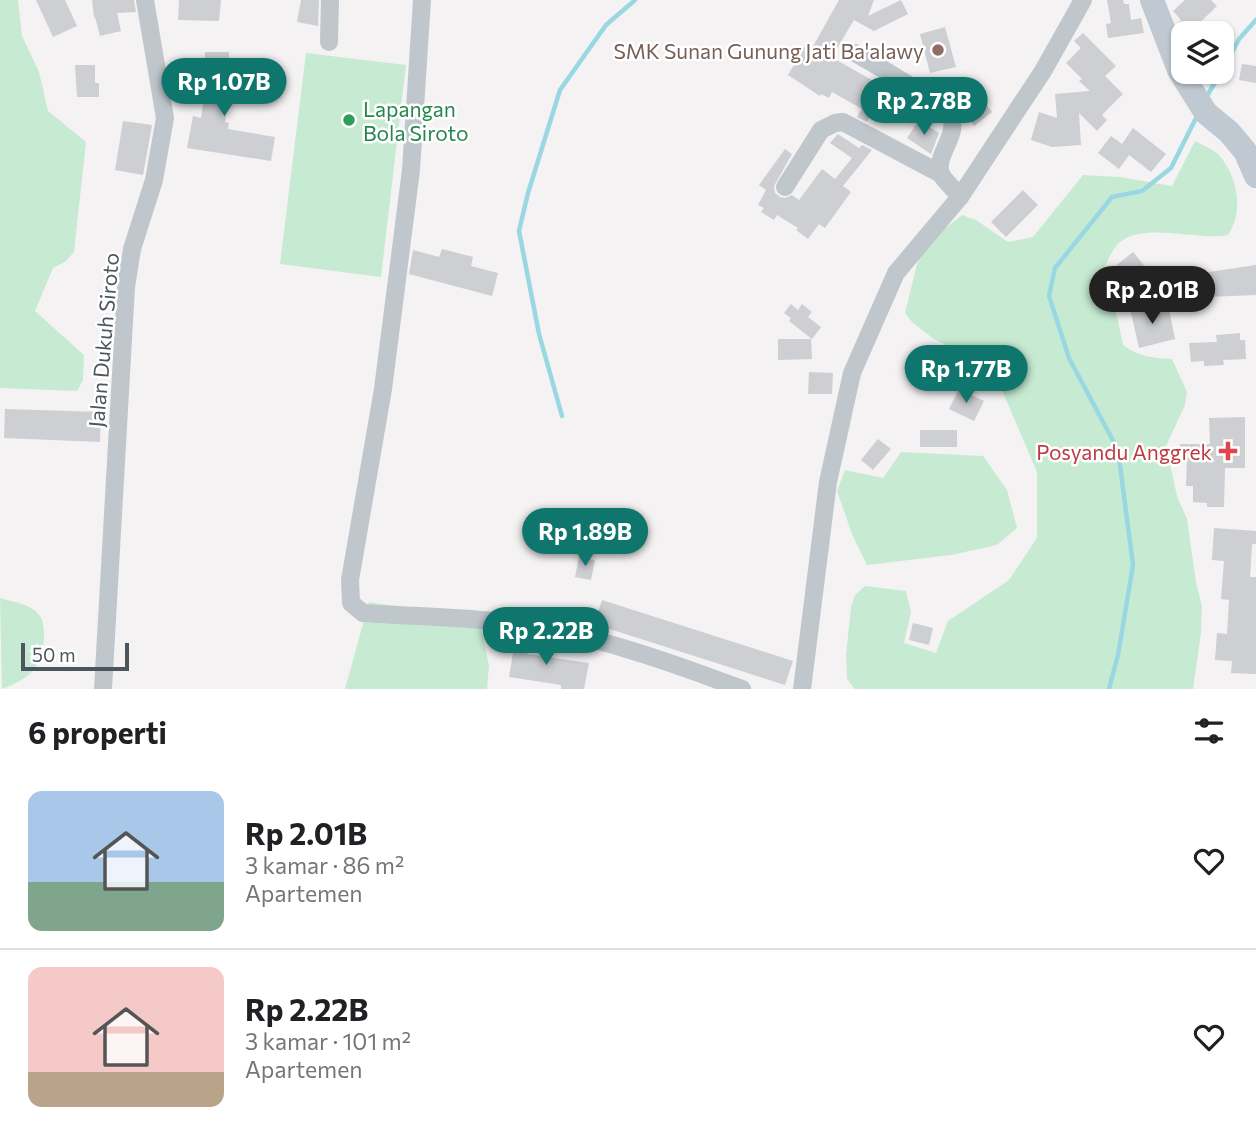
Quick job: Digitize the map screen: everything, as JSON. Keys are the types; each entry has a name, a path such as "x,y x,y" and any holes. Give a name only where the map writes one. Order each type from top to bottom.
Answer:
{"street":[{"name":"Jalan Dukuh Siroto","path":"103,689 126,287 132,248 154,180 165,118 145,0"},
{"path":"329,42 330,0"},
{"path":"422,0 411,170 383,389 350,580 351,603 363,613 500,622 540,628 632,650 742,689"},
{"path":"802,689 828,482 852,373 896,273 960,197 1043,71 1083,0"},
{"path":"1152,0 1179,70 1202,108 1229,132 1245,151 1256,176"},
{"path":"855,53 900,79 950,114 953,127 940,163 941,173"},
{"path":"785,187 821,130 843,122 941,173 960,197"}],"green space":[{"path":"0,0 18,0 22,36 39,72 48,111 86,142 74,252 65,262 53,268 35,311 84,355 83,380 77,391 0,388"},
{"name":"Lapangan Bola Siroto","path":"306,53 406,65 381,277 280,264"},
{"path":"1195,141 1219,155 1231,173 1237,205 1233,226 1228,235 1156,232 1129,237 1116,246 1100,277 1115,309 1123,345 1146,356 1172,359 1187,392 1185,405 1166,446 1177,496 1187,519 1202,607 1193,689 855,689 847,679 846,655 851,607 855,595 865,586 906,591 911,612 904,643 936,653 948,621 1009,580 1037,538 1037,472 993,369 934,339 913,323 905,313 917,264 931,240 962,215 976,220 1008,242 1033,237 1083,175 1120,177 1172,186"},
{"path":"901,452 983,456 1007,490 1017,528 997,545 951,555 867,565 852,534 837,491 845,470 883,478"},
{"path":"0,598 37,612 44,632 41,658 33,671 20,681 2,689"},
{"path":"369,602 480,624 489,665 487,689 345,689"}],"building":[{"path":"36,0 65,0 77,26 53,37"},
{"path":"92,0 134,0 136,12 117,13 121,31 100,36"},
{"path":"179,0 221,0 219,21 178,20"},
{"path":"301,0 319,0 318,26 297,22"},
{"path":"839,0 874,0 868,16 901,0 908,14 874,31 854,20 836,50 833,58 882,86 877,95 885,100 875,117 871,115 867,122 857,117 862,109 832,92 829,98 821,94 820,96 788,75 805,46 811,50"},
{"path":"1107,0 1123,0 1124,4 1129,4 1131,20 1141,18 1144,33 1108,38 1106,24 1111,23"},
{"path":"1185,0 1211,0 1217,6 1201,21 1180,21 1173,11"},
{"name":"SMK Sunan Gunung Jati Ba'alawy","path":"945,27 956,67 930,73 920,34"},
{"path":"1083,33 1116,66 1105,76 1123,94 1102,115 1107,120 1097,131 1079,113 1081,145 1052,147 1031,140 1039,112 1057,118 1055,94 1090,91 1066,63 1081,48 1074,41"},
{"path":"205,52 229,52 231,86 225,122 229,123 228,129 275,137 271,161 187,148 193,116 201,118 207,79"},
{"path":"1242,64 1256,66 1256,83 1239,80"},
{"path":"75,65 95,65 95,83 99,83 99,97 77,97"},
{"path":"965,78 992,112 974,126 955,102 959,99 951,89"},
{"path":"919,120 939,133 931,154 907,138"},
{"path":"123,121 152,125 143,175 115,170"},
{"path":"1133,128 1166,154 1151,172 1129,155 1119,169 1098,153 1111,136 1122,144"},
{"path":"838,134 859,148 862,145 872,150 843,186 851,192 825,228 819,224 808,239 796,230 798,228 777,215 774,220 761,212 764,208 758,205 766,190 759,185 785,149 792,154 774,186 775,193 780,197 792,195 799,200 822,169 835,179 852,158 830,143"},
{"path":"1023,190 1038,205 1006,237 991,222"},
{"path":"442,249 473,257 471,266 498,273 492,296 409,274 413,250 439,257"},
{"path":"1133,252 1150,273 1129,289 1113,268"},
{"path":"1256,265 1256,295 1208,297 1208,300 1193,301 1192,283 1210,282 1209,272"},
{"path":"791,304 798,310 802,304 812,312 808,317 821,327 812,339 789,321 791,318 784,313"},
{"path":"1149,304 1152,313 1169,309 1175,339 1139,348 1130,308"},
{"path":"1240,333 1240,340 1245,340 1246,359 1223,360 1224,365 1204,366 1204,361 1191,362 1189,343 1217,342 1216,335"},
{"path":"778,339 811,339 812,359 778,360"},
{"path":"809,372 833,373 832,394 808,394"},
{"path":"959,389 984,401 974,421 949,409"},
{"path":"5,409 101,412 100,442 4,438"},
{"path":"1245,417 1245,468 1225,468 1224,507 1207,507 1207,503 1193,502 1193,486 1186,486 1187,456 1180,456 1180,444 1210,444 1209,418"},
{"path":"920,430 957,430 957,447 920,447"},
{"path":"878,439 891,449 873,470 861,460"},
{"path":"1214,528 1256,531 1256,544 1252,544 1250,577 1256,577 1256,674 1231,673 1232,661 1215,660 1217,633 1227,634 1229,600 1221,599 1224,561 1212,560"},
{"path":"579,557 595,560 591,580 575,577"},
{"path":"602,600 793,661 785,685 594,624"},
{"path":"913,623 933,628 929,645 909,640"},
{"path":"510,634 530,637 527,654 589,663 584,689 561,689 561,685 509,677 515,641 510,640"}],"waterway":[{"path":"562,416 539,334 519,231 560,90 606,25 635,0"},
{"path":"1234,49 1256,20"},
{"path":"1207,96 1214,84"},
{"path":"1109,689 1118,655 1133,565 1118,450 1069,358 1049,296 1055,268 1112,197 1142,191 1171,168 1197,116"}],"place":[{"name":"SMK Sunan Gunung Jati Ba'alawy","path":"938,50"},
{"name":"Lapangan Bola Siroto","path":"349,120"},
{"name":"Posyandu Anggrek","path":"1228,451"}]}
